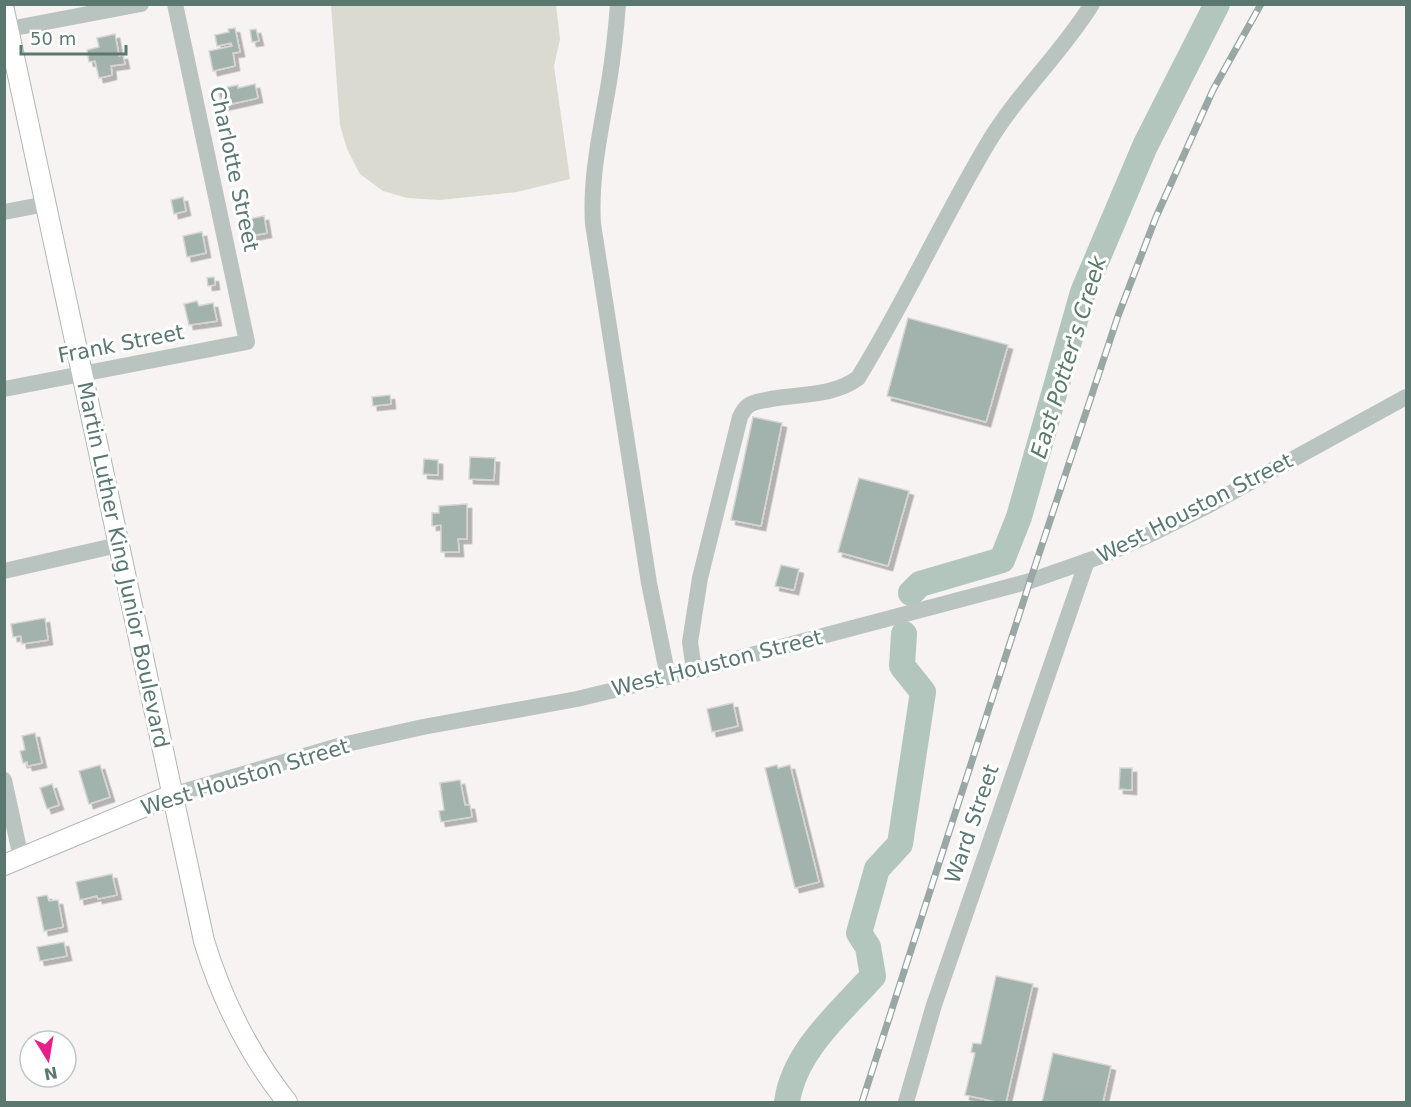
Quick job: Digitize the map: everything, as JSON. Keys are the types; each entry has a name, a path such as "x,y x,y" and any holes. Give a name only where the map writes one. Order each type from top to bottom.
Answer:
{"main road":[{"name":"Martin Luther King Junior Boulevard","path":"6,23 204,941 219,985 249,1048 287,1102"},
{"name":"West Houston Street","path":"13,862 172,795"}],"street":[{"path":"6,23 141,4"},
{"name":"Charlotte Street","path":"175,4 247,342"},
{"path":"618,4 613,56 595,159 593,224 649,583 668,677"},
{"path":"694,670 690,642 700,578 743,411 752,403 791,395 830,391 841,388 858,378 988,142 1020,97 1067,42 1092,4"},
{"path":"4,212 46,204"},
{"name":"Frank Street","path":"4,390 247,342"},
{"name":"West Houston Street","path":"172,795 342,746 423,727 577,699 668,677 1030,580 1087,561 1154,533 1407,397"},
{"path":"4,571 118,545"},
{"name":"Ward Street","path":"906,1102 934,1005 1087,561"},
{"path":"4,780 13,862"}],"shaded area":[{"path":"331,5 556,5 560,39 554,66 570,179 517,192 440,200 407,198 383,191 360,174 347,149 340,125"}],"building":[{"path":"235,28 240,52 233,53 235,66 213,71 209,51 232,46 231,43 217,46 215,35"},
{"path":"256,29 259,41 252,42 250,30"},
{"path":"115,34 119,56 123,55 125,64 111,66 112,75 99,78 95,61 89,62 87,50 99,47 97,38"},
{"path":"255,84 258,98 222,106 218,89"},
{"path":"183,197 186,211 174,214 171,200"},
{"path":"264,216 267,233 246,237 244,220"},
{"path":"202,232 206,253 187,257 183,236"},
{"path":"214,277 215,285 208,286 207,278"},
{"path":"197,301 199,306 213,303 217,321 189,325 184,304"},
{"path":"908,318 1008,345 986,422 887,396"},
{"path":"390,395 391,404 373,406 372,397"},
{"path":"753,417 782,423 761,526 731,520"},
{"path":"470,457 495,458 494,480 469,479"},
{"path":"424,459 438,460 438,475 423,474"},
{"path":"859,478 909,491 888,566 838,552"},
{"path":"467,504 467,539 458,539 459,552 441,552 441,525 432,526 432,513 439,513 439,506"},
{"path":"781,565 799,569 794,590 775,586"},
{"path":"45,618 48,640 22,644 21,636 13,637 11,624"},
{"path":"733,703 738,726 712,732 707,709"},
{"path":"35,733 42,763 28,766 27,762 23,763 20,751 25,750 22,736"},
{"path":"100,765 110,797 89,804 79,771"},
{"path":"777,765 778,768 790,765 819,882 795,888 765,768"},
{"path":"1120,768 1132,768 1132,790 1119,789"},
{"path":"460,780 465,805 470,805 472,817 441,822 439,811 444,810 440,783"},
{"path":"52,784 59,805 47,809 40,788"},
{"path":"112,874 117,895 80,900 76,882"},
{"path":"47,895 49,901 58,900 63,927 44,931 37,897"},
{"path":"64,942 67,956 40,961 37,947"},
{"path":"996,976 1033,984 1006,1102 965,1095 975,1053 971,1052 973,1043 981,1044"},
{"path":"1053,1053 1111,1066 1103,1102 1042,1102"}],"waterway":[{"name":"East Potter's Creek","path":"911,593 920,584 1002,560 1019,517 1083,292 1145,146 1217,4"},
{"name":"East Potter's Creek","path":"787,1102 791,1083 809,1049 873,976 868,947 859,933 877,869 900,844 923,692 902,666 904,634"}],"railway":[{"path":"862,1102 1118,316 1156,217 1213,90 1261,4"}]}
